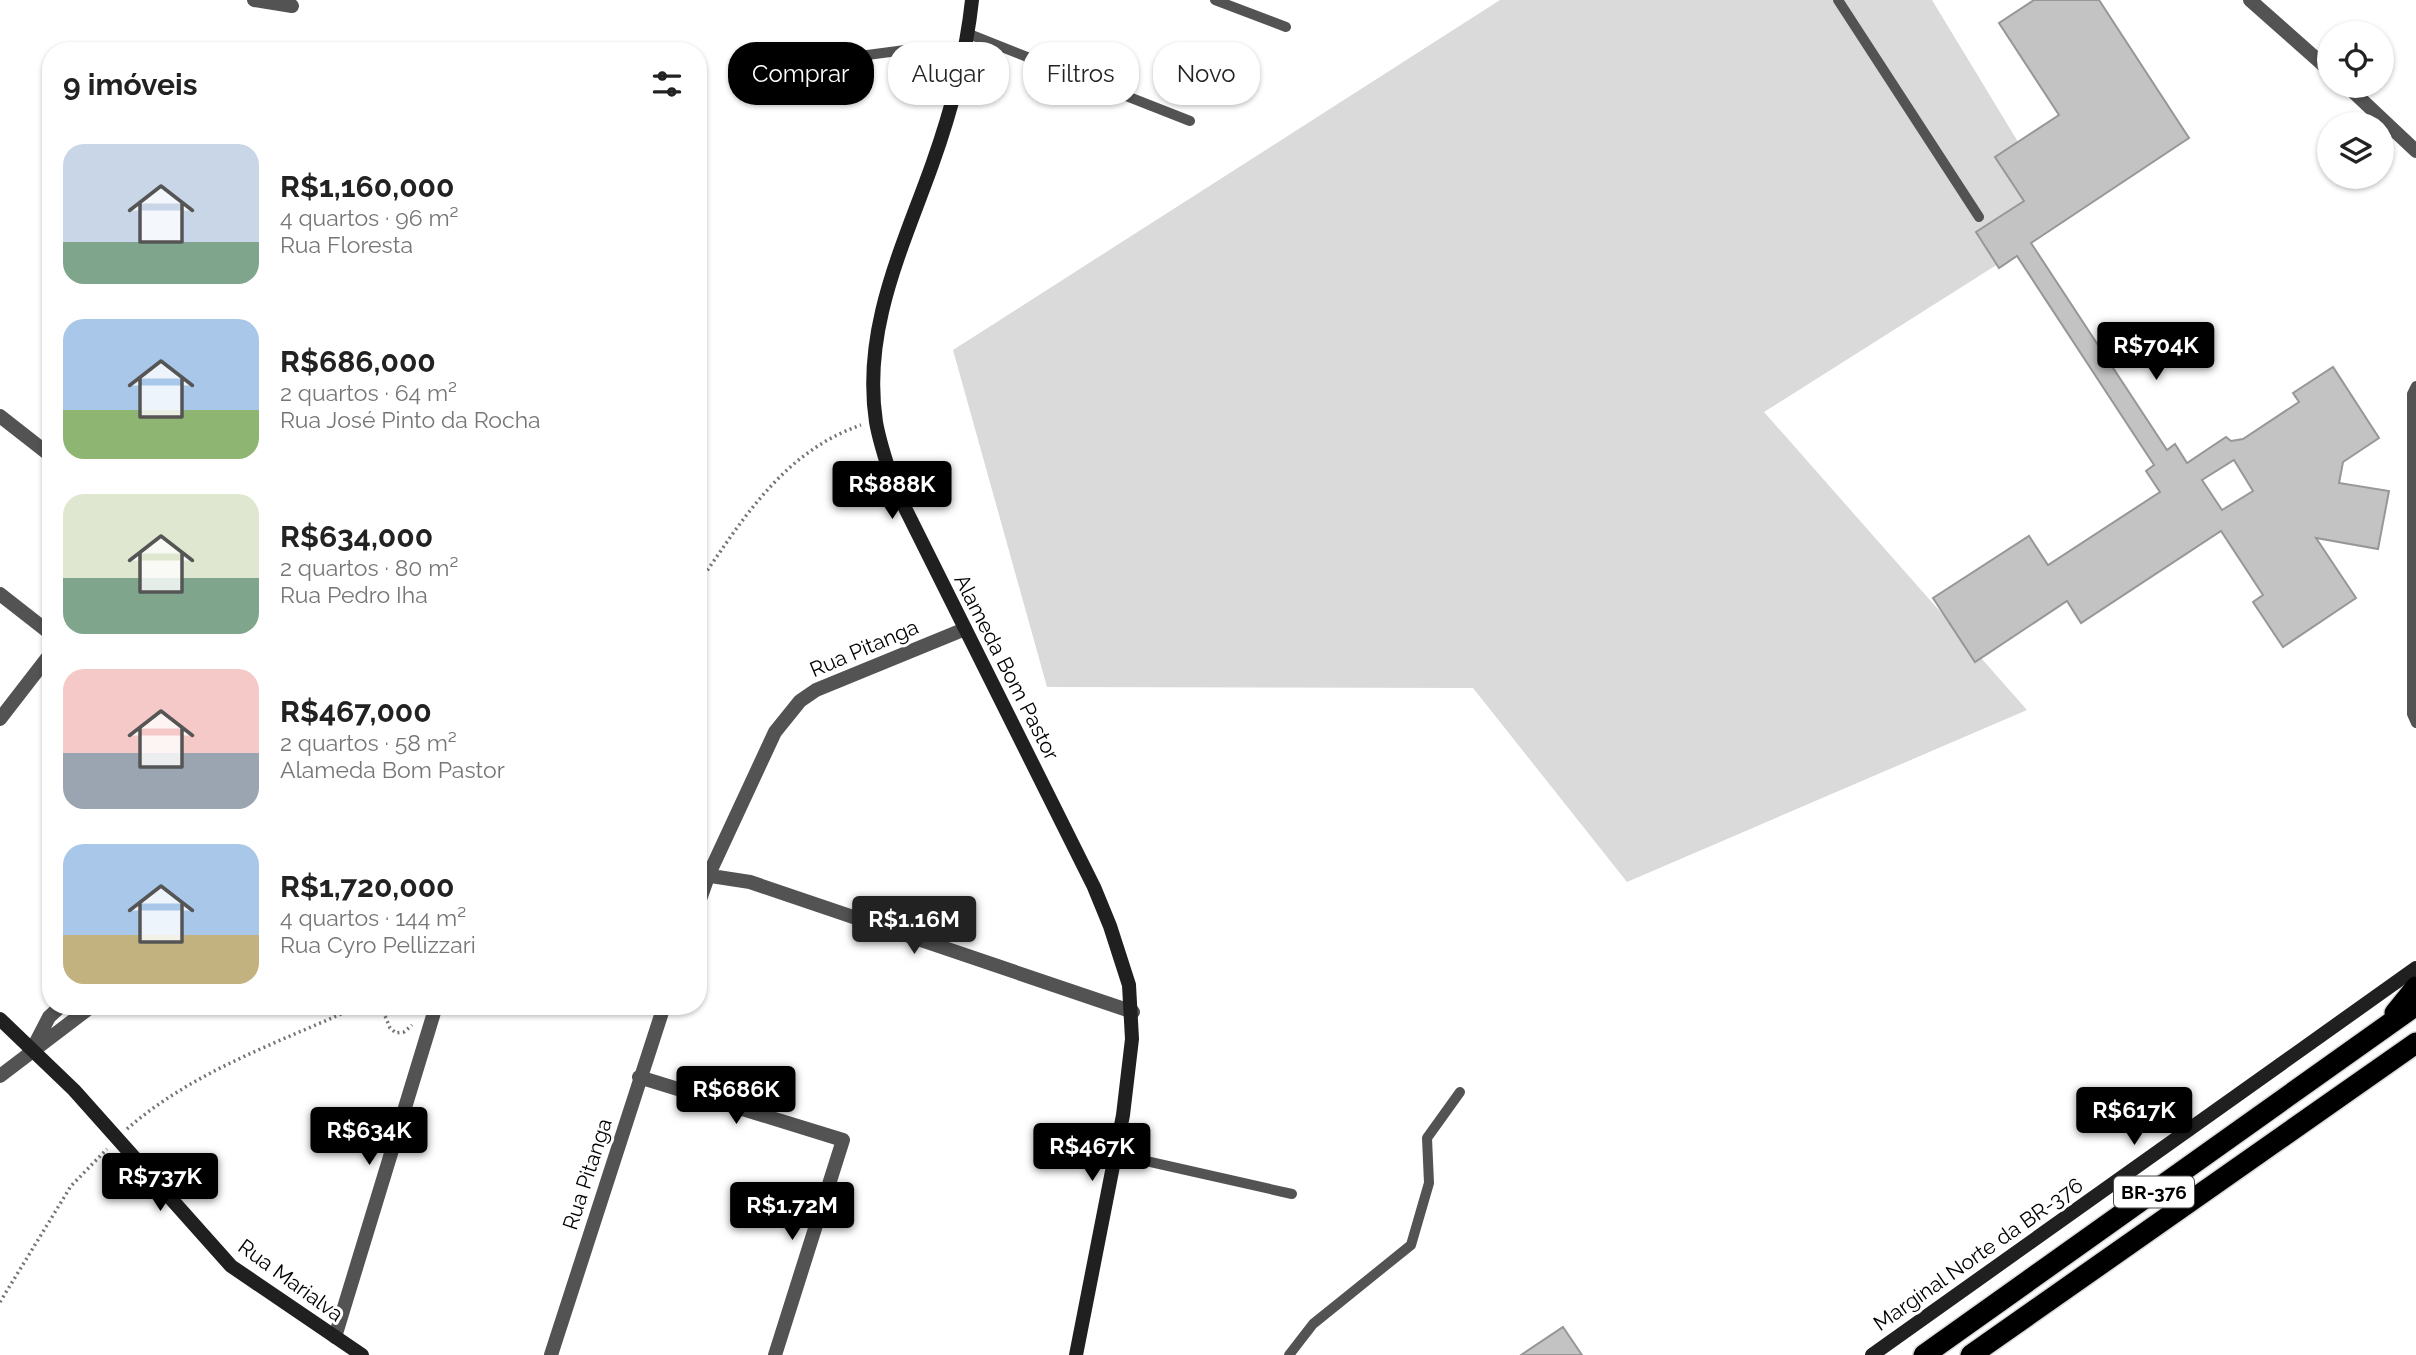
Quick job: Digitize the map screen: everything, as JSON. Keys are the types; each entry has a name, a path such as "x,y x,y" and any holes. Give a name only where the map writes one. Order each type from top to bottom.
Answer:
{"highway":[{"path":"2383,1028 2416,987"},
{"name":"BR-376","path":"1924,1355 2416,1005"},
{"name":"BR-376","path":"1971,1355 2416,1043"}],"main road":[{"name":"Alameda Bom Pastor","path":"967,42 972,0"},
{"name":"Alameda Bom Pastor","path":"950,105 940,142 885,294 874,361 876,420 895,488 1105,913 1121,956 1133,1012 1129,1076 1076,1355"},
{"name":"Marginal Norte da BR-376","path":"1872,1355 2416,968"},
{"name":"Rua Marialva","path":"0,1019 33,1048 231,1266 362,1355"}],"street":[{"path":"254,0 292,6"},
{"path":"2250,0 2317,59"},
{"path":"2360,98 2416,151"},
{"path":"0,416 42,449"},
{"path":"0,594 42,627"},
{"name":"Rua Pitanga","path":"707,866 775,732 800,701 816,690 965,629"},
{"path":"0,719 42,665"},
{"path":"707,875 750,881 1133,1012"},
{"path":"33,1048 51,1015"},
{"path":"0,1076 33,1048 61,1033 82,1015"},
{"path":"335,1337 433,1015"},
{"name":"Rua Pitanga","path":"551,1355 661,1015"},
{"path":"639,1077 843,1140 775,1355"}],"lane":[{"path":"1216,0 1286,27"},
{"path":"1838,0 1979,217"},
{"path":"969,34 1190,121"},
{"path":"2416,386 2412,394 2412,714 2416,723"},
{"path":"1289,1355 1313,1324 1411,1245 1429,1183 1427,1138 1460,1092"},
{"path":"1115,1154 1292,1194"}],"path":[{"path":"707,571 760,496 783,471 826,439 876,420"},
{"path":"0,1302 71,1186 143,1115 212,1073 339,1015"},
{"path":"385,1015 390,1028 396,1033 404,1032 413,1022"}],"shaded area":[{"path":"1500,0 1932,0 2066,221 1764,412 2027,710 1627,882 1473,688 1047,687 953,350"}],"building":[{"path":"2034,0 2099,0 2189,138 2031,243 2167,450 2175,444 2187,463 2226,437 2231,441 2243,439 2299,402 2293,393 2333,367 2379,438 2343,462 2339,483 2389,491 2378,549 2316,538 2356,598 2283,647 2253,602 2263,595 2221,531 2081,623 2067,601 1975,662 1933,598 2029,536 2048,565 2160,492 2146,471 2154,465 2017,256 1999,268 1976,232 2024,201 1995,157 2059,115 1999,23","holes":["2234,460 2253,491 2222,510 2202,480"]},
{"path":"1563,1327 1582,1355 1521,1355"}]}
